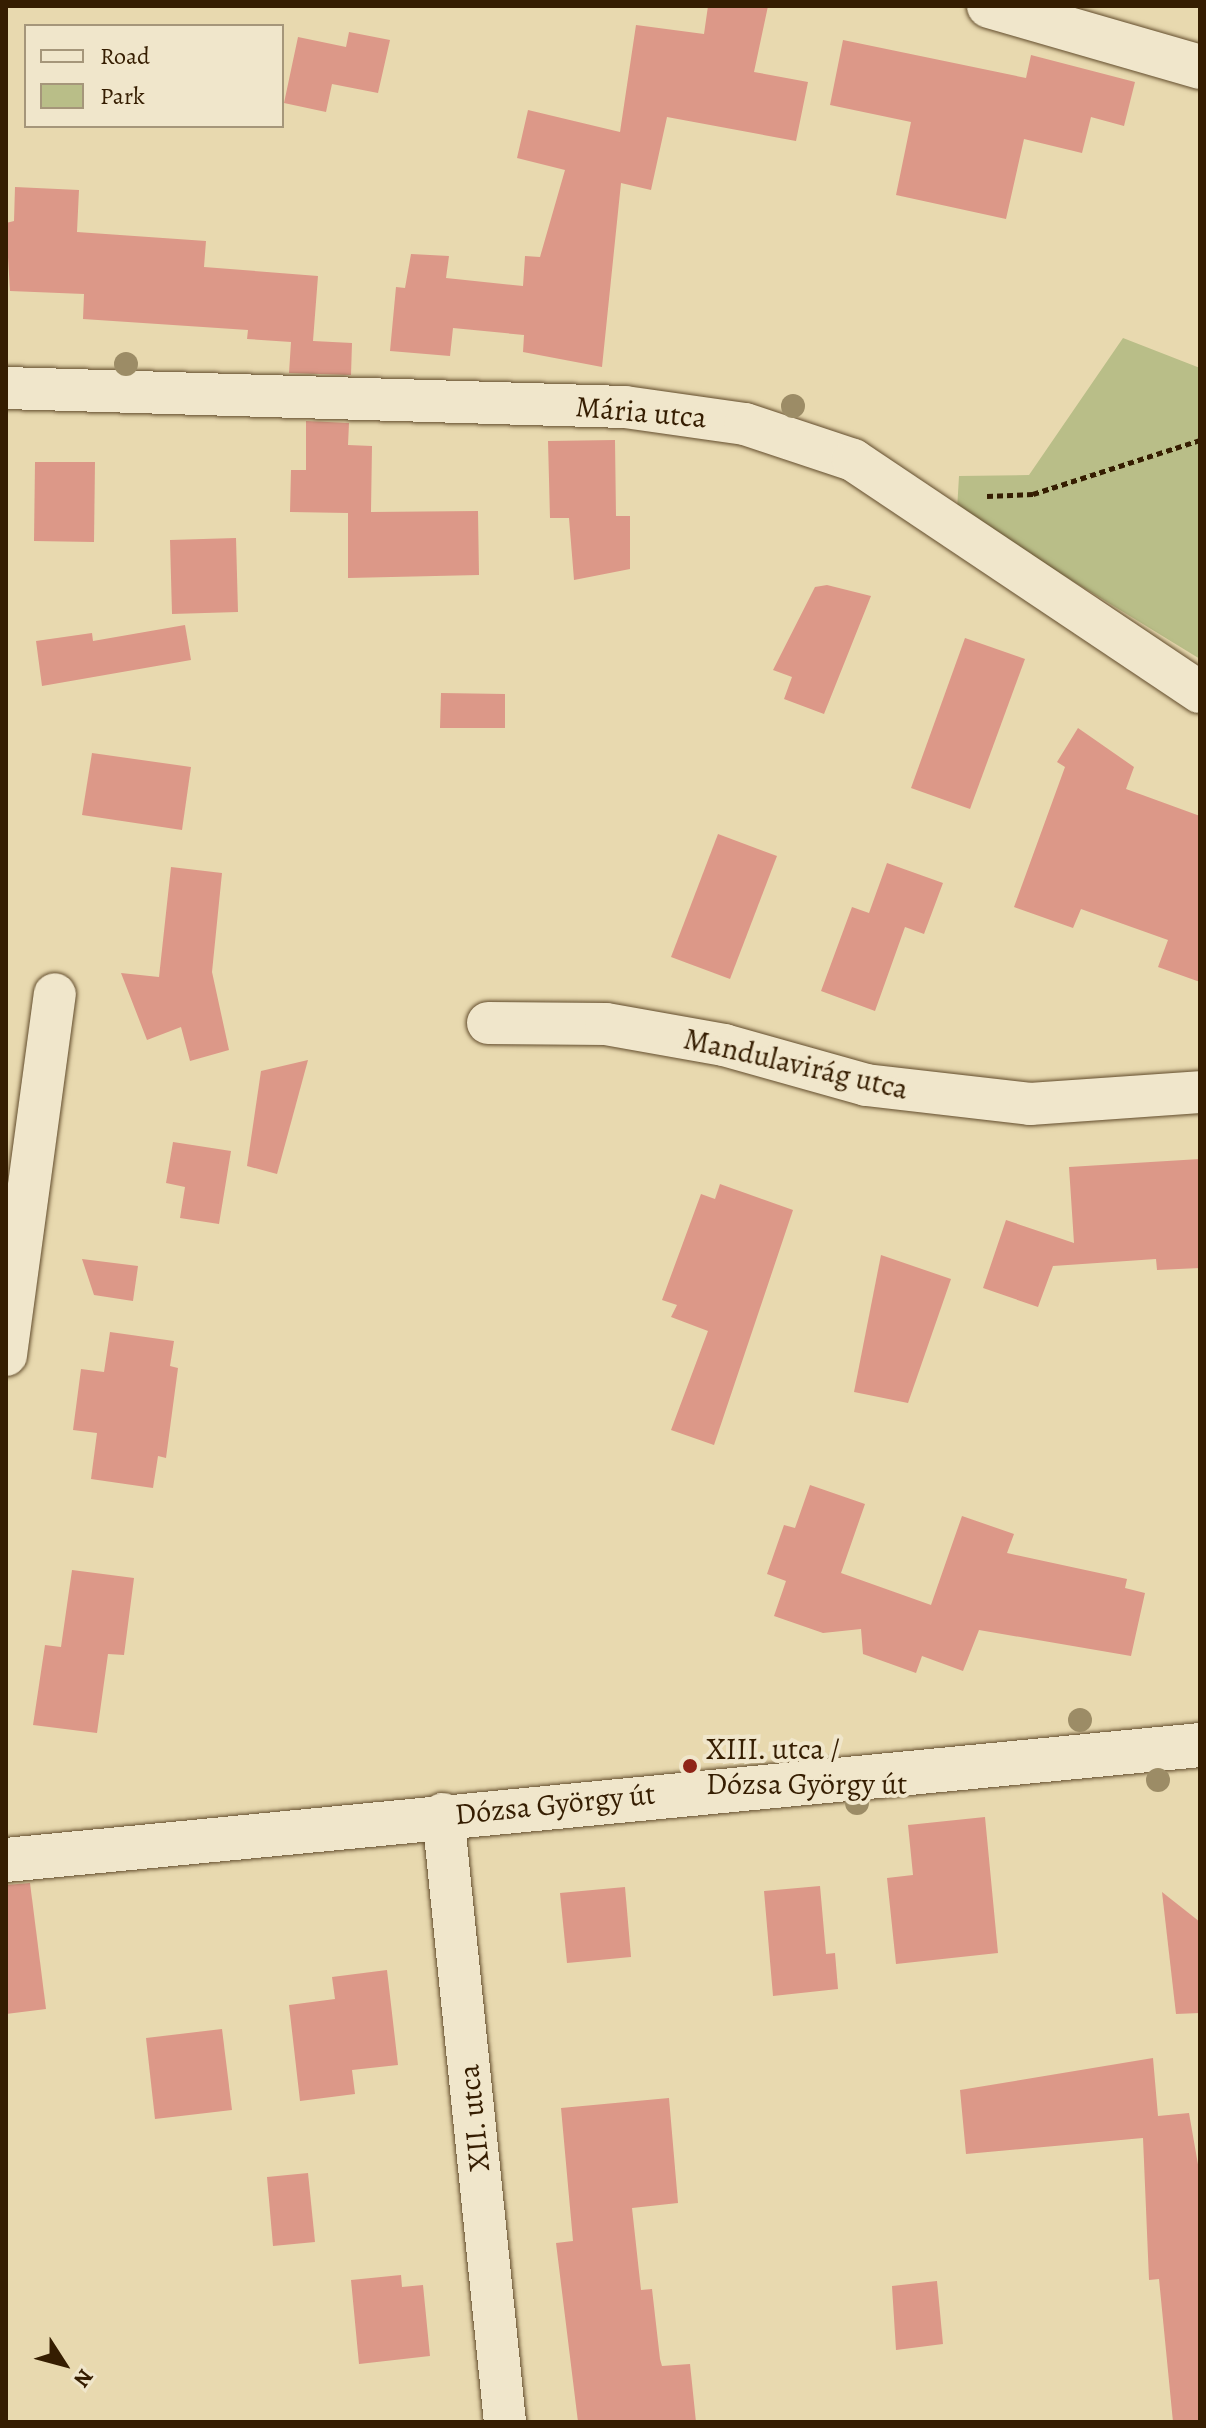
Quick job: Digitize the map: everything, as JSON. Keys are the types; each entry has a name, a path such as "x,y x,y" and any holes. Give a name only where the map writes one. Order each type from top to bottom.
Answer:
{"street":[{"path":"989,6 1200,67"},
{"name":"Mária utca","path":"6,388 625,407 745,424 853,460 1200,692"},
{"path":"6,1355 55,994"},
{"name":"Mandulavirág utca","path":"488,1023 606,1024 724,1045 866,1085 1030,1104 1200,1092"},
{"name":"Dózsa György út","path":"6,1860 443,1814 1200,1745"},
{"name":"XII. utca","path":"443,1814 505,2422"}],"path":[{"path":"973,497 1033,494 1200,440"}],"green space":[{"path":"1123,338 1200,368 1200,659 957,510 959,476 1029,475"}],"building":[{"path":"708,6 768,6 754,72 808,82 796,141 667,117 651,190 621,183 602,367 523,352 524,335 453,328 450,356 390,351 396,287 405,288 411,254 449,256 446,278 523,286 525,256 540,257 565,170 517,158 528,110 620,132 636,25 704,34"},
{"path":"349,32 390,40 378,93 332,84 326,112 284,103 298,37 346,47"},
{"path":"843,40 1026,78 1031,55 1135,82 1124,126 1091,117 1082,153 1024,139 1006,219 896,195 911,122 830,105"},
{"path":"15,187 79,190 77,232 206,241 204,267 318,276 313,341 352,343 351,375 289,373 291,342 247,339 248,330 83,319 84,294 10,291 6,223 14,221"},
{"path":"306,421 349,423 348,445 372,446 371,512 478,511 479,575 348,578 348,513 290,512 291,470 306,470"},
{"path":"615,440 616,516 630,516 630,569 574,580 569,518 550,518 548,441"},
{"path":"35,462 95,462 94,542 34,541"},
{"path":"236,538 238,612 172,614 170,540"},
{"path":"827,585 871,596 824,714 784,699 792,677 773,670 815,587"},
{"path":"185,625 191,660 42,686 36,641 92,633 93,641"},
{"path":"965,638 1025,659 970,809 911,788"},
{"path":"441,693 505,694 505,728 440,728"},
{"path":"1078,728 1134,767 1126,789 1200,816 1200,982 1158,967 1168,940 1081,909 1073,928 1014,907 1065,767 1057,762"},
{"path":"92,753 191,767 182,830 82,815"},
{"path":"718,834 777,856 730,979 671,957"},
{"path":"887,863 943,883 924,934 905,927 875,1011 821,991 852,907 869,913"},
{"path":"171,867 222,873 212,972 229,1050 190,1061 181,1027 147,1040 121,973 159,977"},
{"path":"308,1060 277,1174 247,1166 261,1071"},
{"path":"173,1142 231,1151 219,1224 180,1218 185,1187 166,1183"},
{"path":"1200,1159 1200,1268 1157,1270 1156,1259 1053,1266 1038,1307 983,1288 1006,1220 1074,1243 1069,1167"},
{"path":"720,1184 793,1210 714,1445 671,1430 708,1331 671,1317 677,1305 662,1300 701,1194 715,1199"},
{"path":"881,1255 951,1279 908,1403 854,1392"},
{"path":"82,1259 138,1266 133,1301 94,1295"},
{"path":"110,1332 174,1341 170,1366 178,1368 166,1458 158,1456 153,1488 91,1479 97,1433 73,1430 81,1369 104,1372"},
{"path":"810,1485 865,1504 841,1573 931,1605 962,1516 1014,1534 1007,1553 1127,1579 1125,1588 1145,1593 1131,1656 979,1630 963,1671 922,1656 916,1673 863,1654 861,1629 823,1633 774,1616 786,1581 767,1574 784,1525 795,1528"},
{"path":"72,1570 134,1578 124,1655 108,1654 97,1733 33,1725 45,1645 61,1647"},
{"path":"985,1817 998,1953 896,1964 887,1878 913,1875 908,1825"},
{"path":"30,1883 46,2009 6,2014 6,1885"},
{"path":"820,1886 826,1954 835,1953 838,1989 773,1996 764,1891"},
{"path":"625,1887 631,1957 567,1963 560,1893"},
{"path":"1162,1892 1200,1922 1200,2013 1176,2014"},
{"path":"387,1970 398,2065 352,2070 355,2094 300,2101 289,2005 335,1999 332,1977"},
{"path":"222,2029 232,2110 155,2119 146,2038"},
{"path":"1153,2058 1158,2116 1189,2113 1200,2176 1200,2422 1173,2422 1159,2279 1149,2280 1143,2138 966,2154 960,2090"},
{"path":"669,2098 678,2203 632,2208 641,2290 652,2289 662,2366 690,2364 696,2422 578,2422 556,2243 573,2241 561,2108"},
{"path":"308,2173 315,2242 273,2246 267,2177"},
{"path":"401,2275 402,2287 423,2285 430,2356 359,2364 351,2280"},
{"path":"937,2281 943,2344 896,2350 892,2286"}],"place":[{"name":"XIII. utca / Dózsa György út","path":"690,1766"}]}
